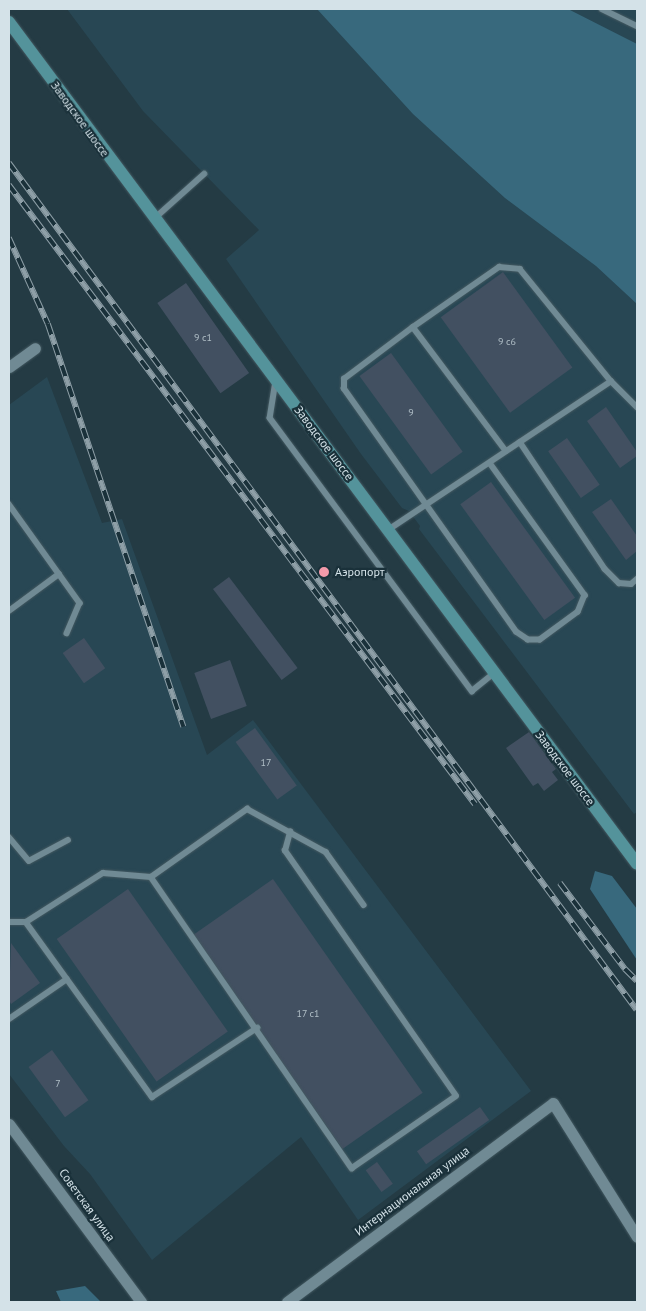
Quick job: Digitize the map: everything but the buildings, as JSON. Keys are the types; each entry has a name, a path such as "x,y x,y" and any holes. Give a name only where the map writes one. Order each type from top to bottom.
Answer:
{"street":[{"name":"Заводское шоссе","path":"9,22 154,219 276,379 637,864"},
{"path":"9,367 35,348"},
{"name":"Интернациональная улица","path":"287,1302 553,1103 637,1237"},
{"name":"Советская улица","path":"9,1124 141,1302"}],"lane":[{"path":"602,9 637,26"},
{"path":"154,219 204,174"},
{"path":"490,463 585,595 582,608 540,640 534,642 516,632 344,389 346,375 490,272 509,265 520,268 611,381 637,407"},
{"path":"413,327 506,451"},
{"path":"276,379 270,418 472,691 494,673"},
{"path":"388,530 611,381"},
{"path":"520,442 608,574 619,583 631,584 637,579"},
{"path":"9,504 80,603 67,633"},
{"path":"9,610 59,574"},
{"path":"9,922 26,922 103,873 150,878 247,809 326,852 364,905"},
{"path":"150,878 257,1028 352,1168 456,1096 285,851 290,832"},
{"path":"9,837 29,861 68,840"},
{"path":"26,922 152,1097 257,1028"},
{"path":"9,1019 67,979"}],"shaded area":[{"path":"67,9 637,9 637,812 634,814 419,529 420,526 409,511 402,508 361,454 226,259 259,230 143,111"},
{"path":"317,9 568,9 637,44 637,304 596,266 505,198 413,114"},
{"path":"47,377 102,523 122,519 207,755 253,720 531,1091 358,1220 301,1137 152,1260 90,1174 64,1146 9,1074 9,405"},
{"path":"595,871 612,876 637,909 637,960 590,889"},
{"path":"85,1286 101,1302 61,1302 56,1291"}],"railway":[{"path":"9,163 637,1010"},
{"path":"9,185 475,804"},
{"path":"9,238 48,324 184,727"},
{"path":"560,883 625,969 637,981"}],"place":[{"name":"Аэропорт","path":"324,572"}]}
